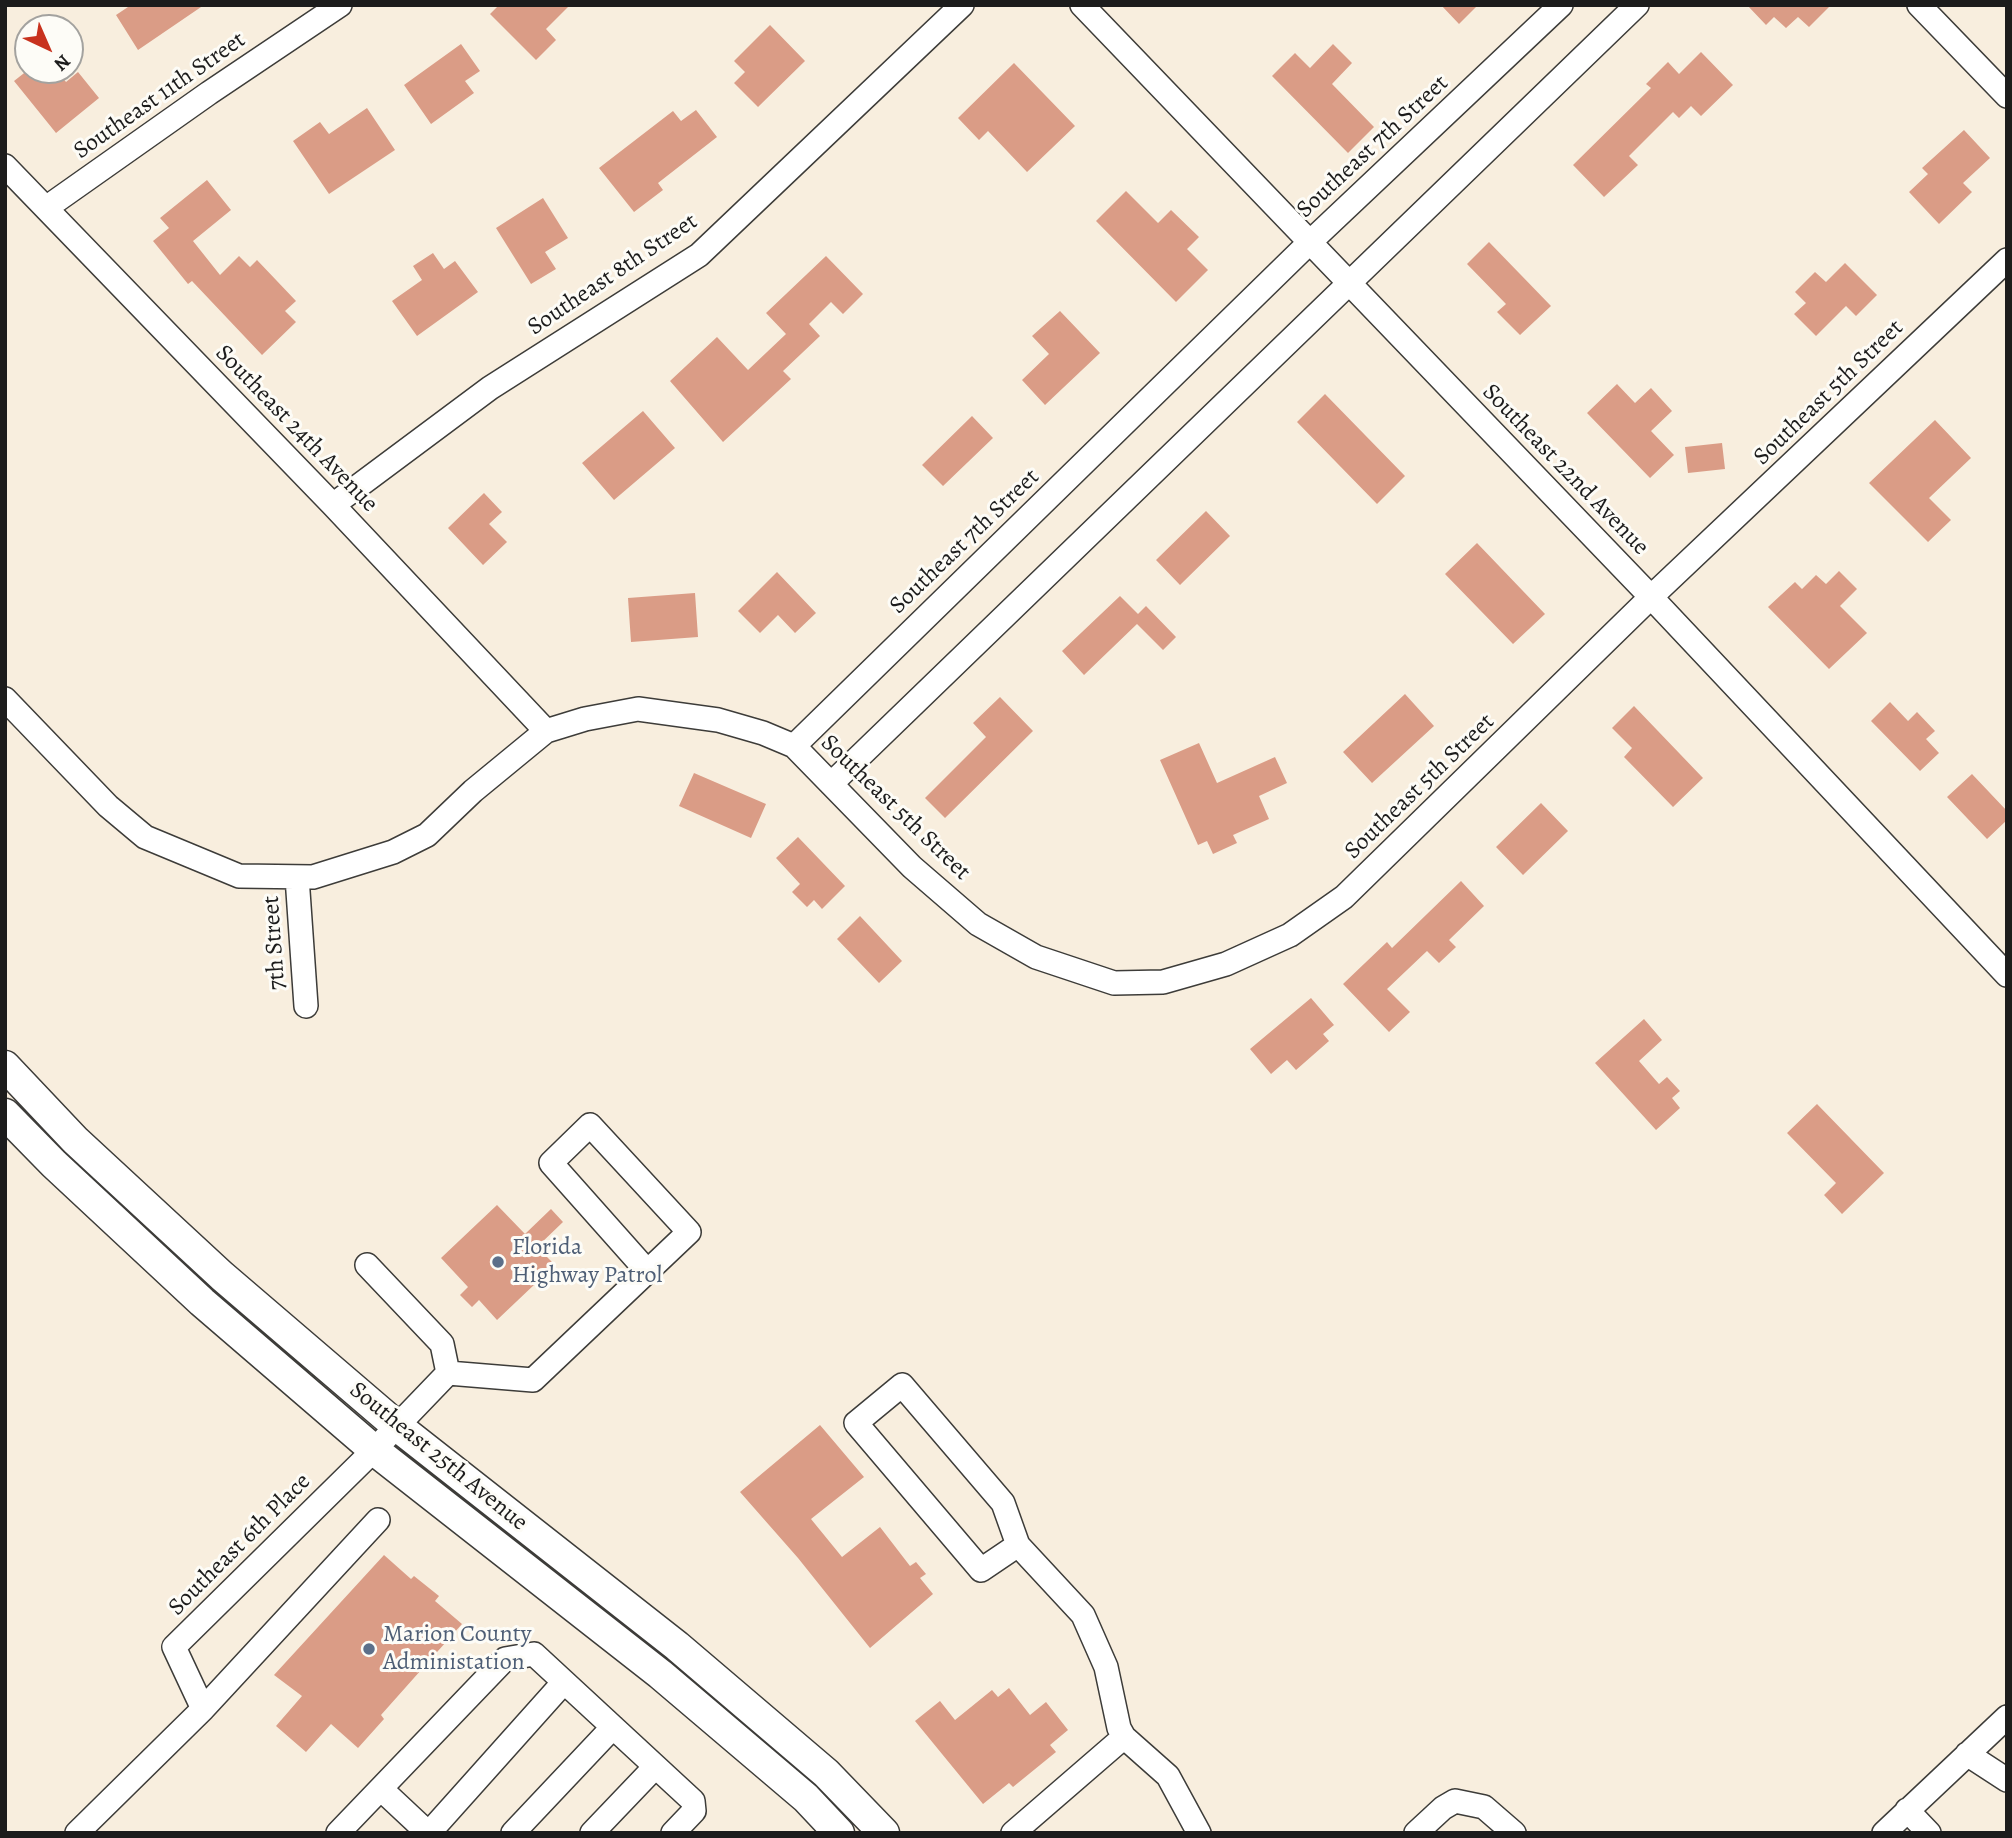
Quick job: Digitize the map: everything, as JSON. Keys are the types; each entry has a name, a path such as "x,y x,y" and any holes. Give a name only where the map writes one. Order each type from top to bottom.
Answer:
{"main road":[{"name":"Southeast 25th Avenue","path":"5,1066 75,1140 222,1276 397,1426 677,1646 826,1773 884,1833"},
{"name":"Southeast 25th Avenue","path":"5,1114 54,1164 202,1302 374,1450 660,1674 806,1798 839,1833"}],"street":[{"name":"Southeast 11th Street","path":"46,208 209,93 341,5"},
{"name":"Southeast 8th Street","path":"333,505 490,388 699,255 962,5"},
{"name":"Southeast 22nd Avenue","path":"1082,5 1651,597 2007,975"},
{"name":"Southeast 7th Street","path":"794,746 1309,243 1561,5"},
{"path":"831,784 1637,5"},
{"path":"1919,5 2007,96"},
{"name":"Southeast 24th Avenue","path":"5,166 333,505 546,731"},
{"name":"Southeast 5th Street","path":"794,746 912,867 978,924 1036,957 1114,983 1163,982 1226,964 1290,935 1345,897 1651,597 2007,260"},
{"path":"5,699 108,806 145,837 239,876 305,877 393,852 427,835 473,791 546,731 585,719 638,709 718,720 763,733 794,746"},
{"name":"7th Street","path":"305,877 306,1006"},
{"path":"367,1265 442,1344 448,1373 533,1380 689,1232 590,1125 551,1163 647,1271"},
{"name":"Southeast 6th Place","path":"203,1709 174,1647 374,1450 448,1373"},
{"path":"1018,1545 981,1570 856,1423 902,1385 1003,1503 1018,1545 1083,1615 1106,1667 1119,1728 1124,1737 1168,1776 1199,1833"},
{"path":"77,1833 203,1709 378,1520"},
{"path":"338,1833 505,1659 534,1654 692,1801 694,1811 675,1832"},
{"path":"381,1789 420,1830 564,1682"},
{"path":"1884,1833 2007,1717"},
{"path":"513,1833 613,1727"},
{"path":"1013,1833 1124,1737"},
{"path":"1967,1754 2007,1780"},
{"path":"592,1833 655,1767"},
{"path":"1416,1833 1443,1808 1455,1801 1484,1807 1514,1833"},
{"path":"1907,1810 1929,1833"}],"building":[{"path":"131,5 204,5 138,50 116,15"},
{"path":"499,5 570,5 546,29 556,40 536,60 490,14"},
{"path":"1441,5 1478,5 1459,24"},
{"path":"1747,5 1831,5 1809,27 1798,17 1786,28 1774,17 1766,25"},
{"path":"770,25 805,61 758,107 734,83 745,72 734,61"},
{"path":"461,44 480,71 465,81 474,93 431,124 404,85"},
{"path":"1333,44 1352,63 1332,84 1374,127 1348,153 1272,76 1295,53 1310,68"},
{"path":"1701,52 1733,85 1701,116 1691,106 1679,118 1673,112 1629,156 1638,165 1604,197 1573,165 1651,88 1646,84 1668,62 1679,74"},
{"path":"1014,63 1075,126 1027,172 988,131 979,140 958,118"},
{"path":"84,79 99,98 56,133 16,84 84,84"},
{"path":"367,108 395,150 329,194 293,141 320,122 329,134"},
{"path":"696,110 717,137 658,183 663,190 634,212 599,168 673,111 681,121"},
{"path":"1964,130 1990,158 1963,183 1972,192 1939,224 1909,192 1928,174 1922,168"},
{"path":"207,180 231,210 193,241 220,275 239,256 250,267 257,260 296,301 285,311 296,322 262,355 192,281 188,284 153,241 169,228 160,218"},
{"path":"1126,191 1158,223 1171,210 1199,237 1187,249 1208,270 1176,302 1096,221"},
{"path":"543,198 568,238 545,252 556,269 531,284 496,228"},
{"path":"1489,242 1551,306 1520,335 1497,312 1506,304 1467,264"},
{"path":"433,253 444,269 455,261 478,292 417,336 392,301 422,280 413,266"},
{"path":"826,256 863,294 843,314 831,302 809,324 820,336 783,371 791,379 723,442 670,381 717,337 748,370 786,334 766,313"},
{"path":"1845,263 1877,295 1856,316 1846,306 1816,336 1794,314 1806,303 1795,292 1815,272 1826,282"},
{"path":"1060,311 1100,353 1045,405 1022,380 1049,354 1032,336"},
{"path":"1617,384 1635,403 1651,388 1672,411 1651,431 1674,455 1650,478 1587,413"},
{"path":"1325,394 1405,476 1377,504 1297,422"},
{"path":"643,411 675,448 614,500 582,463"},
{"path":"972,416 993,438 943,486 922,465"},
{"path":"1935,420 1971,458 1929,498 1951,520 1928,542 1869,483"},
{"path":"1722,443 1725,469 1688,473 1685,447"},
{"path":"484,493 502,512 489,524 507,542 483,565 448,528"},
{"path":"1206,511 1230,536 1180,585 1156,560"},
{"path":"1477,543 1545,614 1513,644 1445,574"},
{"path":"1839,571 1857,589 1840,606 1867,633 1829,669 1768,607 1795,582 1802,589 1816,575 1826,584"},
{"path":"777,572 816,613 795,633 778,615 760,633 738,611"},
{"path":"695,593 698,637 631,642 628,598"},
{"path":"1120,596 1138,614 1146,606 1176,637 1163,650 1137,624 1084,675 1062,651"},
{"path":"1405,694 1434,726 1372,783 1343,752"},
{"path":"1000,697 1033,731 945,818 925,798 986,737 973,723"},
{"path":"1890,702 1908,721 1917,712 1935,731 1926,739 1939,753 1920,771 1871,721"},
{"path":"1634,706 1703,778 1673,807 1624,757 1632,748 1612,728"},
{"path":"1199,743 1217,783 1275,757 1287,783 1259,796 1269,819 1233,835 1237,843 1213,854 1207,841 1198,845 1160,760"},
{"path":"694,773 766,804 751,838 679,806"},
{"path":"1972,774 2007,811 2007,820 1987,839 1947,797"},
{"path":"1541,803 1568,831 1523,875 1496,847"},
{"path":"798,837 845,886 822,909 814,900 807,907 792,892 800,884 776,858"},
{"path":"1461,881 1484,906 1449,940 1456,947 1439,963 1427,951 1387,989 1410,1012 1389,1032 1343,984 1387,942 1392,948"},
{"path":"860,916 902,961 879,983 837,939"},
{"path":"1311,998 1334,1025 1323,1034 1329,1041 1296,1070 1287,1060 1271,1074 1250,1049"},
{"path":"1644,1019 1662,1040 1639,1061 1659,1084 1667,1077 1680,1091 1672,1098 1680,1108 1656,1130 1595,1063"},
{"path":"1817,1104 1884,1173 1842,1214 1824,1195 1836,1183 1787,1133"},
{"name":"Florida Highway Patrol","path":"497,1205 525,1234 551,1209 563,1222 537,1247 555,1265 497,1320 479,1300 472,1307 460,1295 468,1287 441,1258"},
{"path":"820,1425 864,1477 811,1519 842,1557 880,1527 910,1566 916,1562 926,1574 920,1578 933,1594 870,1648 798,1558 740,1492"},
{"name":"Marion County Administation","path":"384,1555 411,1579 414,1576 439,1596 435,1601 462,1624 381,1715 384,1719 358,1748 331,1724 306,1752 276,1726 302,1696 274,1675"},
{"path":"1009,1688 1030,1715 1046,1702 1068,1730 1050,1745 1056,1752 1013,1787 1009,1783 983,1804 915,1721 940,1701 955,1720 992,1690 998,1697"}],"place":[{"name":"Florida Highway Patrol","path":"498,1262"},
{"name":"Marion County Administation","path":"369,1649"}]}
